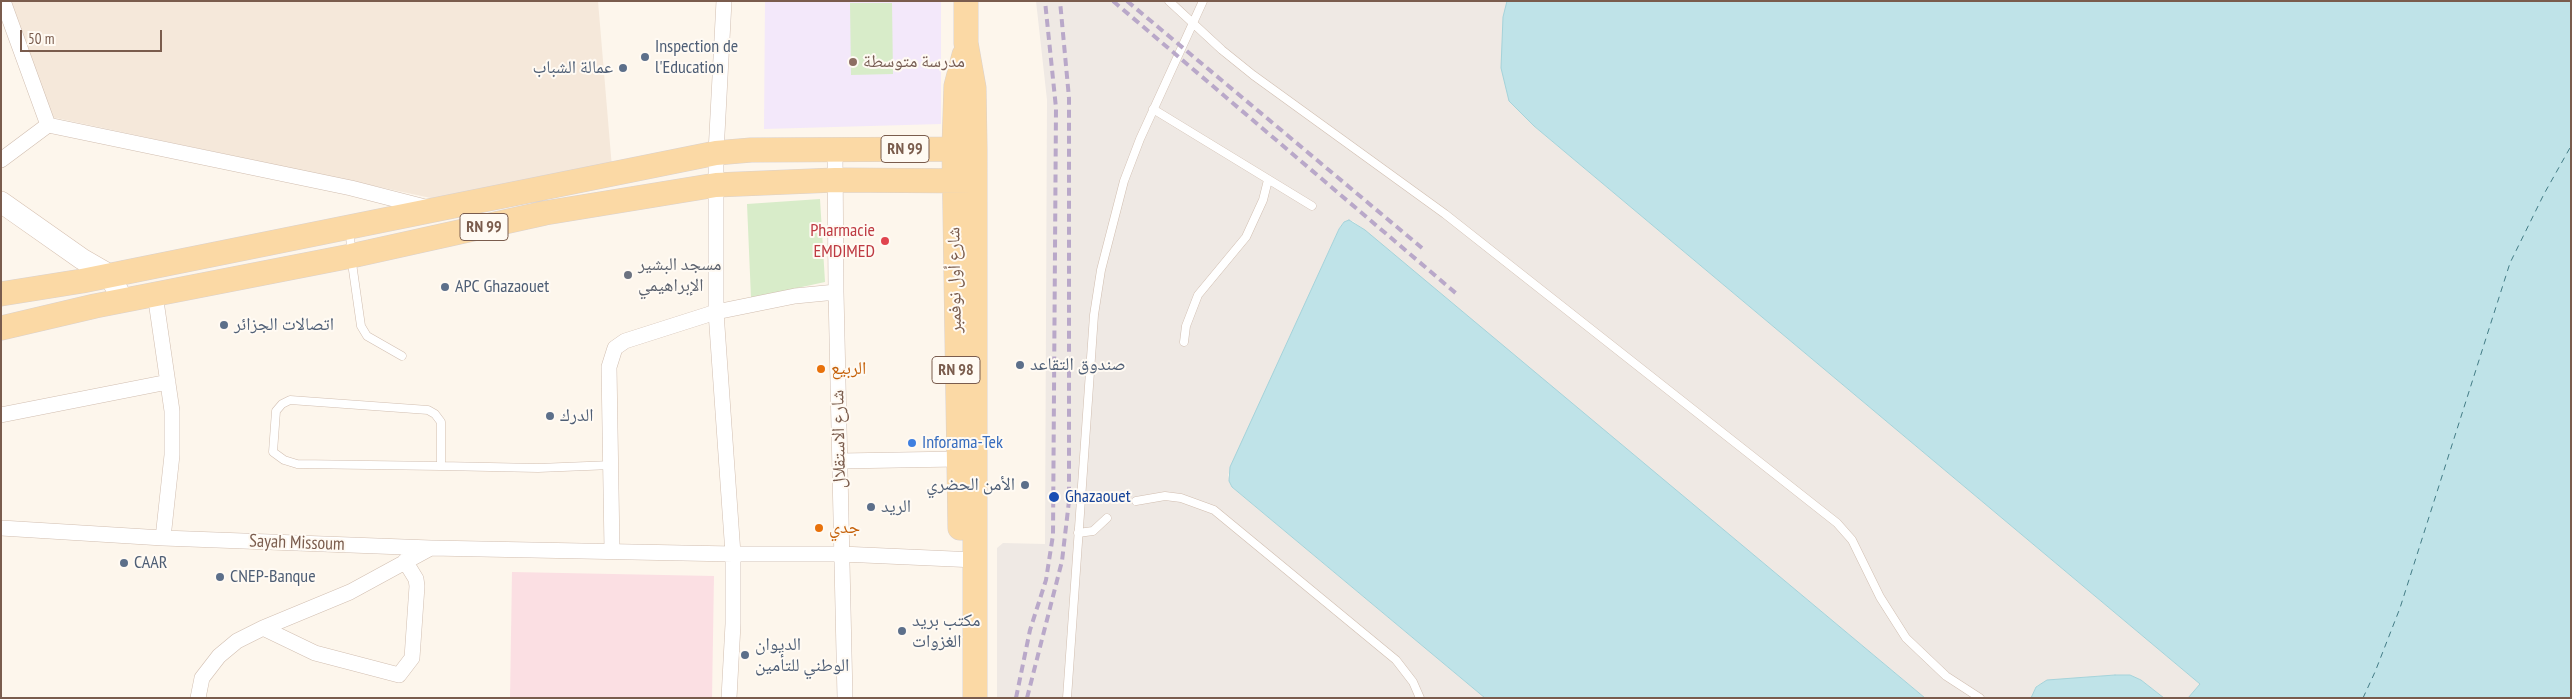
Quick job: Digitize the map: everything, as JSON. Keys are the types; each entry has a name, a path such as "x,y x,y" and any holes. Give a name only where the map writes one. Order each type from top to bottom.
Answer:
{"main road":[{"name":"RN 98","path":"964,181 964,149 974,88 966,43 966,1"},
{"name":"RN 99","path":"1,294 82,270 108,274 350,228 716,153 751,150 964,149"},
{"name":"RN 99","path":"1,328 95,306 351,256 545,214 716,185 835,180 964,181"},
{"name":"شارع أول نوفمبر","path":"961,698 969,560 958,459 964,181"},
{"name":"شارع أول نوفمبر","path":"964,181 969,560 975,698"},
{"path":"4,206 82,270 95,306"},
{"path":"108,274 124,301"}],"street":[{"path":"3,1 48,125"},
{"path":"724,1 716,153 716,312 733,554 734,624 729,698"},
{"path":"1,160 48,125 341,186 438,210"},
{"name":"شارع الاستقلال","path":"835,150 836,292 845,698"},
{"path":"612,550 609,367 615,348 625,341 716,312 795,296 836,292"},
{"path":"155,294 172,411 172,455 163,538"},
{"path":"1,415 168,382"},
{"path":"840,461 958,459"},
{"name":"Sayah Missoum","path":"1,528 163,538 431,548 612,550 733,554 841,554 969,560"},
{"path":"198,698 202,678 219,656 237,641 263,628 350,592 431,548"},
{"path":"263,628 315,653 399,675 412,658 417,586 416,579 405,561"}],"lane":[{"path":"1169,1 1192,24 1253,75 1453,220 1837,523 1852,540 1880,598 1906,638 1946,676 1980,698"},
{"path":"1067,698 1094,315 1101,270 1124,181 1153,109 1203,1"},
{"path":"1153,109 1312,206"},
{"path":"1184,342 1188,318 1198,295 1246,237 1263,200 1268,180"},
{"path":"350,228 351,256 361,326 367,336 402,356"},
{"path":"441,466 441,422 435,414 428,410 290,400 276,411 273,452 284,460 297,464 538,468 612,464"},
{"path":"1136,501 1165,496 1181,498 1214,510 1396,660 1413,682 1420,698"},
{"path":"1078,533 1092,531 1107,518"}],"shaded area":[{"path":"1,1 598,1 612,168 440,200 42,115"},
{"name":"مدرسة متوسطة","path":"765,1 941,1 941,124 764,129"},
{"path":"1036,1 1507,1 1503,17 1534,126 2200,684 2188,698 2164,698 2141,680 2130,675 2115,675 2047,681 2036,686 2031,698 1925,698 1353,221 1344,222 1339,229 1228,475 1232,487 1485,698 997,698 997,548 1003,543 1045,544 1047,100"},
{"path":"512,572 714,576 712,698 510,698"}],"green space":[{"path":"850,3 892,3 893,74 851,75"},
{"path":"820,199 825,282 751,298 747,204"}],"water":[{"path":"1507,1 2571,1 2571,698 2188,698 2200,684 1534,126 1509,101 1501,68 1503,17"},
{"path":"1349,220 1365,230 1925,698 1485,698 1232,487 1229,481 1230,467 1339,229 1344,222"},
{"path":"2130,675 2141,680 2164,698 2031,698 2036,687 2047,680"}],"ferry route":[{"path":"2363,698 2400,608 2510,263 2544,194 2571,146"}],"railway":[{"path":"1016,698 1030,630 1046,580 1053,535 1056,108 1045,1"},
{"path":"1027,698 1062,561 1069,501 1069,98 1060,1"},
{"path":"1113,1 1458,295"},
{"path":"1127,1 1422,248"}],"place":[{"name":"Inspection de l'Education","path":"645,57"},
{"name":"مدرسة متوسطة","path":"853,62"},
{"name":"عمالة الشباب","path":"623,68"},
{"name":"Pharmacie EMDIMED","path":"885,241"},
{"name":"مسجد البشير الإبراهيمي","path":"628,275"},
{"name":"APC Ghazaouet","path":"445,287"},
{"name":"اتصالات الجزائر","path":"224,325"},
{"name":"صندوق التقاعد","path":"1020,365"},
{"name":"الربيع","path":"821,369"},
{"name":"الدرك","path":"550,416"},
{"name":"Inforama-Tek","path":"912,443"},
{"name":"الأمن الحضري","path":"1025,485"},
{"name":"Ghazaouet","path":"1054,497"},
{"name":"الريد","path":"871,507"},
{"name":"جدي","path":"819,528"},
{"name":"CAAR","path":"124,563"},
{"name":"CNEP-Banque","path":"220,577"},
{"name":"مكتب بريد الغزوات","path":"902,631"},
{"name":"الديوان الوطني للتأمين","path":"745,655"}]}
